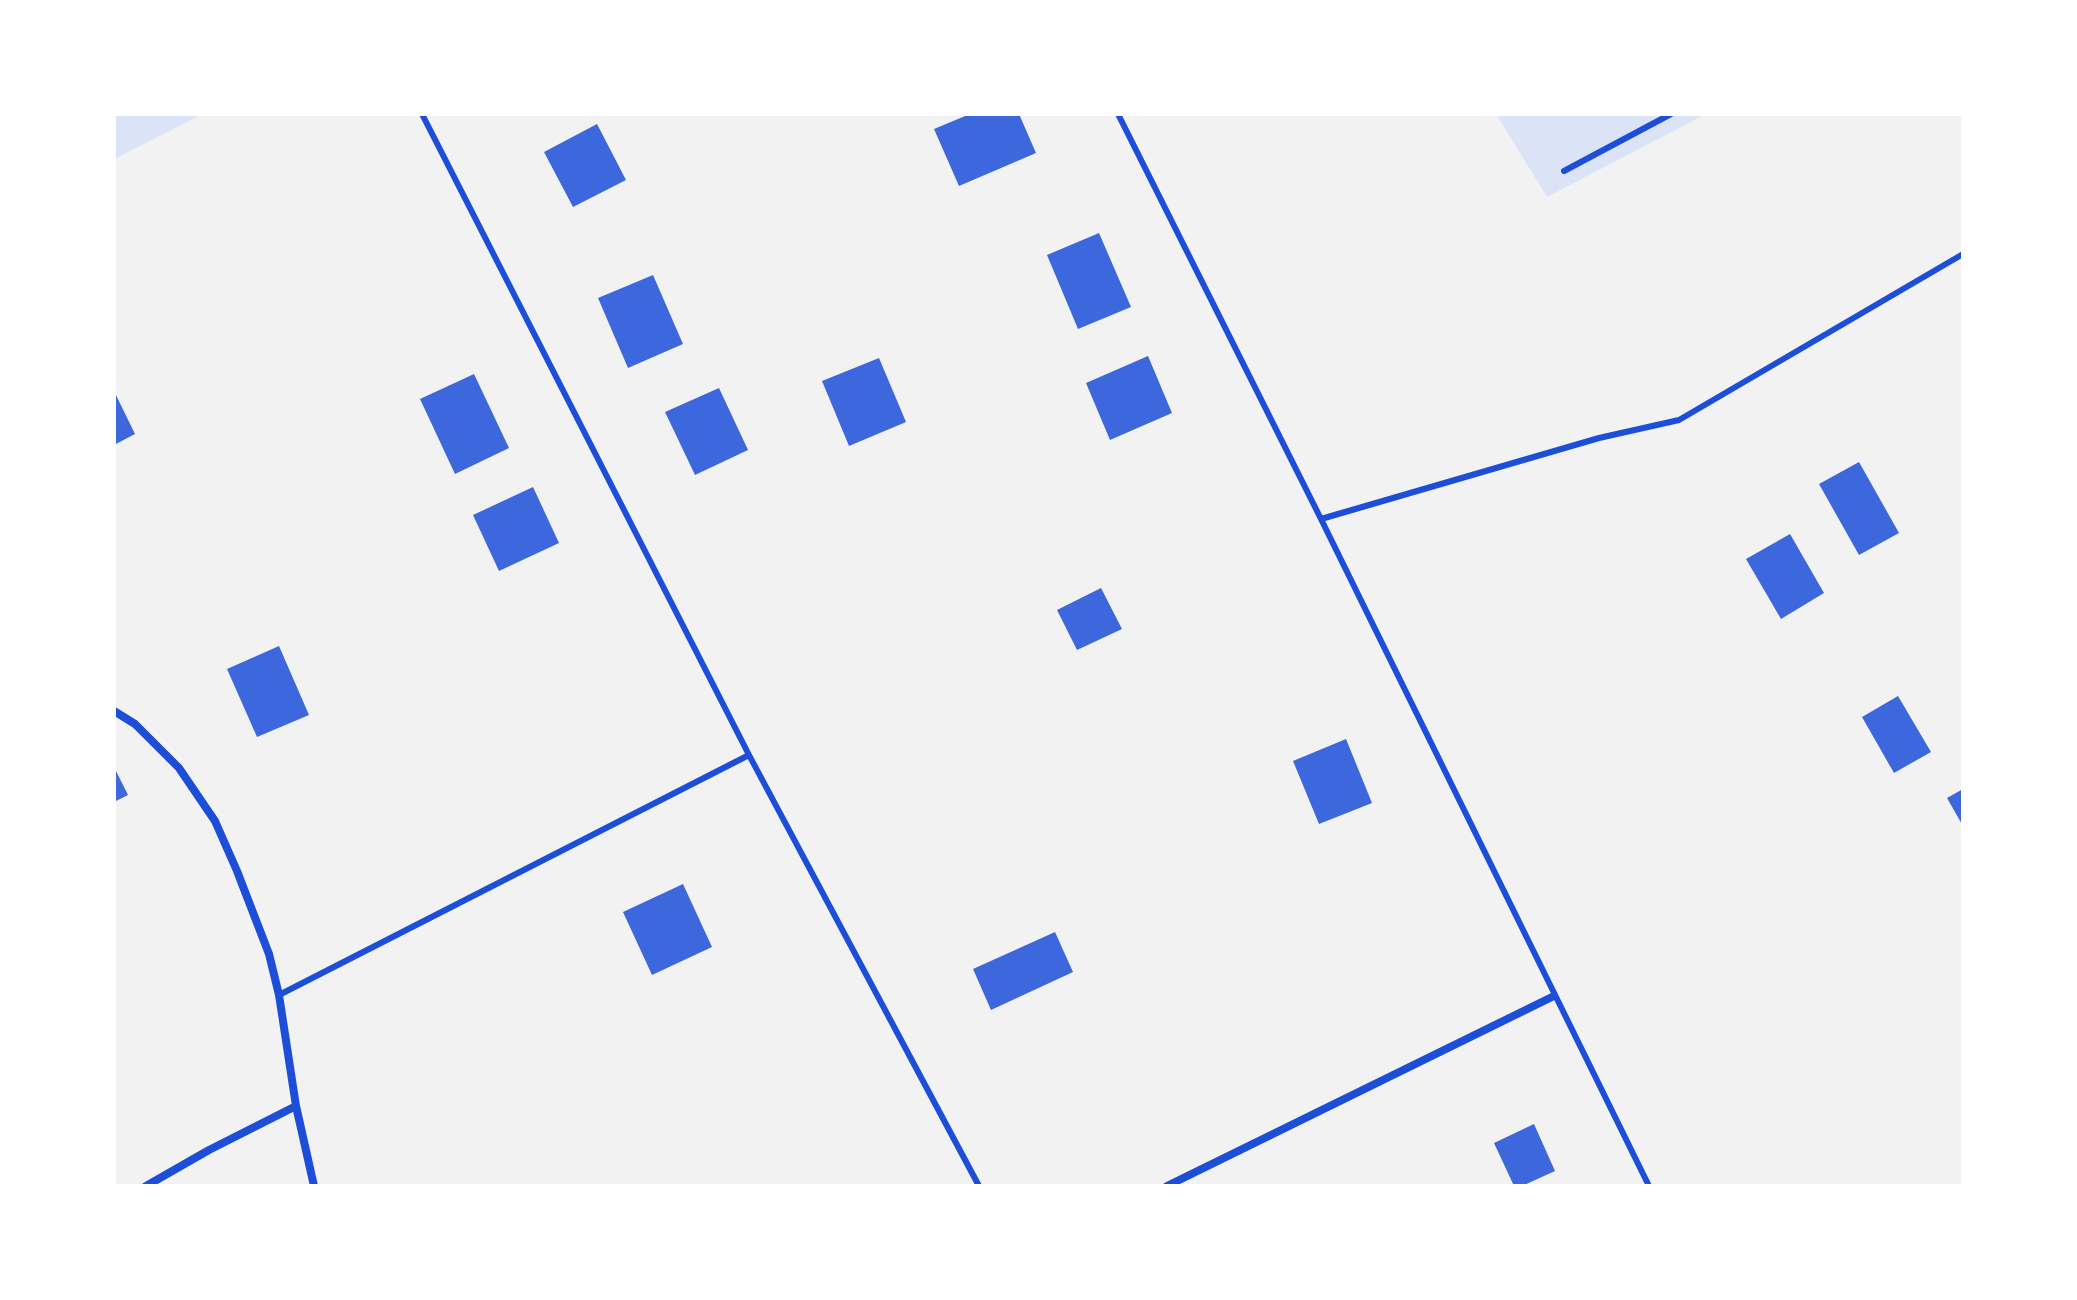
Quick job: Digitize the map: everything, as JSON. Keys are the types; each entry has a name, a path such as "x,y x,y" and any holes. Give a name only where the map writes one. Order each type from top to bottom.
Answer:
{"street":[{"path":"114,711 135,724 179,768 215,821 237,871 269,954 279,995 296,1106 314,1186"},
{"path":"1167,1186 1554,996"},
{"path":"146,1186 296,1106"}],"lane":[{"path":"422,114 749,755 979,1186"},
{"path":"1118,114 1649,1186"},
{"path":"1564,171 1671,114"},
{"path":"1321,519 1599,438 1679,420 1963,254"},
{"path":"279,995 749,755"}],"shaded area":[{"path":"114,114 203,114 114,159"},
{"path":"1496,114 1706,114 1547,197"}],"building":[{"path":"970,114 1019,114 1036,153 959,186 934,129"},
{"path":"597,124 626,180 573,207 544,152"},
{"path":"1099,233 1131,307 1078,329 1047,255"},
{"path":"653,275 683,344 628,368 598,298"},
{"path":"1148,356 1172,413 1110,440 1086,383"},
{"path":"879,358 906,422 849,446 822,381"},
{"path":"474,374 509,448 455,474 420,399"},
{"path":"719,388 748,450 695,475 665,412"},
{"path":"114,391 135,434 114,445"},
{"path":"1859,462 1899,533 1859,555 1819,484"},
{"path":"533,487 559,543 499,571 473,515"},
{"path":"1790,534 1824,593 1781,619 1746,559"},
{"path":"1101,588 1122,629 1077,650 1057,610"},
{"path":"279,646 309,715 257,737 227,669"},
{"path":"1898,696 1931,752 1894,773 1862,717"},
{"path":"1346,739 1372,803 1319,824 1293,761"},
{"path":"114,767 128,795 114,802"},
{"path":"1963,789 1963,826 1947,798"},
{"path":"683,884 712,947 652,975 623,912"},
{"path":"1055,932 1073,972 991,1010 973,969"},
{"path":"1534,1124 1555,1171 1522,1186 1514,1186 1494,1143"}]}
